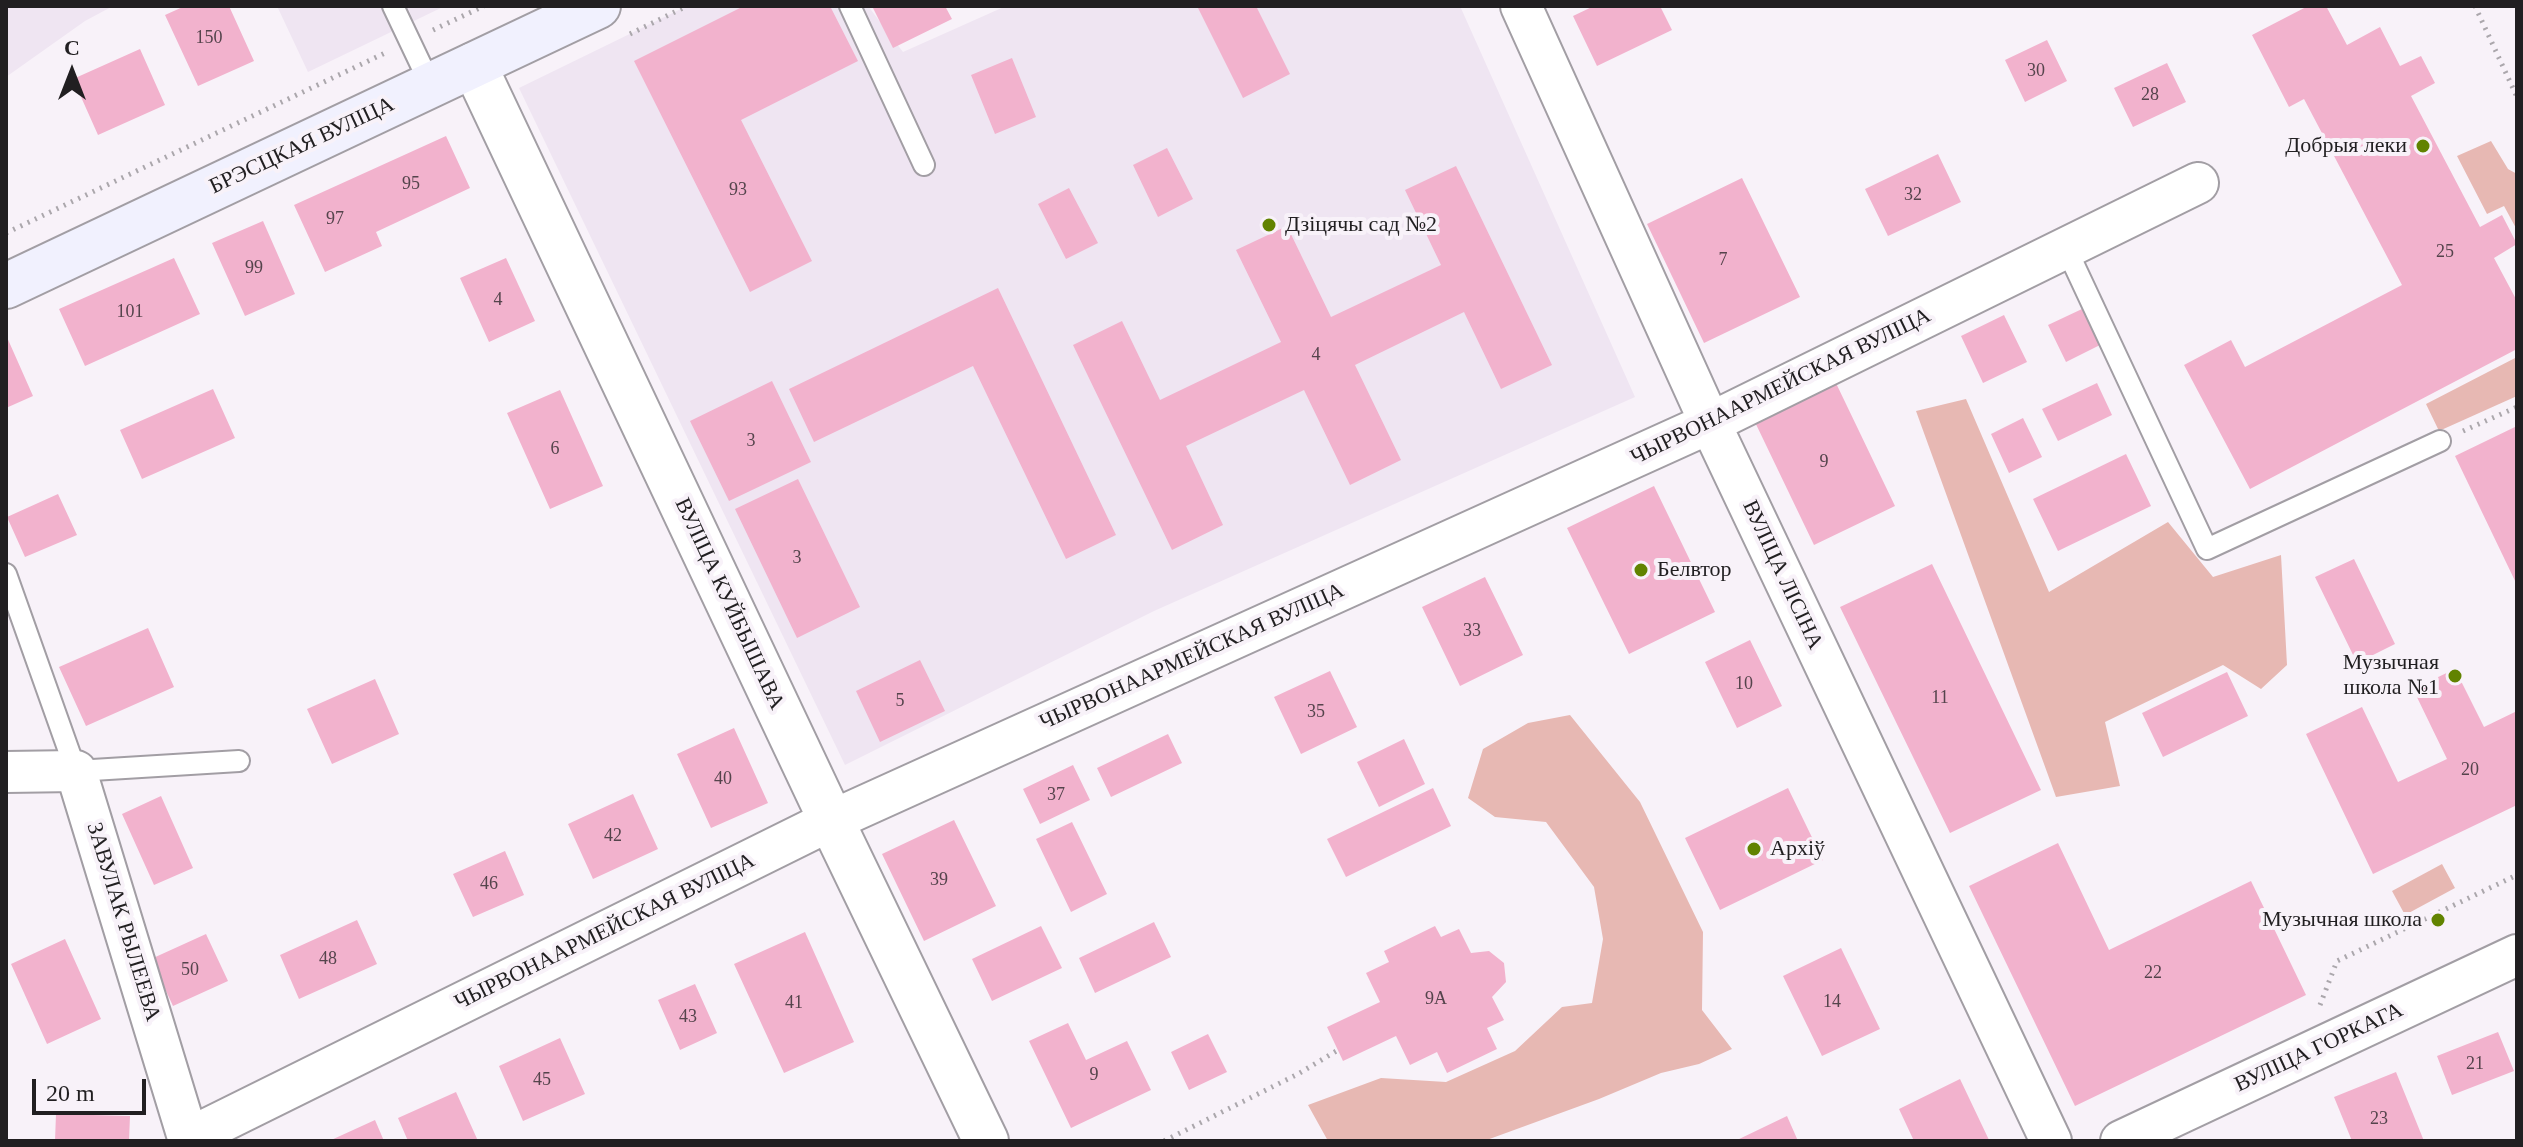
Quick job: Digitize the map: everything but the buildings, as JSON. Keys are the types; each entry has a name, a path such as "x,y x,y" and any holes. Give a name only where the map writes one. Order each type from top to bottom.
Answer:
{"main road":[{"name":"БРЭСЦКАЯ ВУЛІЦА","path":"6,286 598,6"}],"street":[{"name":"ВУЛІЦА ЛІСІНА","path":"1521,6 1710,423 2051,1141"},
{"name":"ВУЛІЦА КУЙБЫШАВА","path":"474,65 986,1141"},
{"name":"ЧЫРВОНААРМЕЙСКАЯ ВУЛІЦА","path":"189,1140 831,820 1710,423 2198,183"},
{"path":"6,772 76,771"},
{"name":"ЗАВУЛАК РЫЛЕЕВА","path":"76,771 189,1140"},
{"name":"ВУЛІЦА ГОРКАГА","path":"2121,1141 2517,955"}],"lane":[{"path":"393,6 431,86"},
{"path":"850,6 924,165"},
{"path":"2066,248 2207,549 2440,441"},
{"path":"6,574 76,771 239,761"}],"path":[{"path":"6,233 484,6"},
{"path":"2475,6 2517,97"},
{"path":"2440,441 2517,407"},
{"path":"2318,1009 2337,961 2517,875"},
{"path":"1164,1141 1298,1074 1338,1050"}],"shaded area":[{"path":"6,6 113,6 85,21 6,77"},
{"path":"277,6 445,6 308,72"},
{"path":"687,6 868,6 903,52 1006,6 1460,6 1635,397 1154,611 845,765 519,88"},
{"path":"2491,141 2508,169 2517,174 2517,230 2504,206 2487,214 2457,156"},
{"path":"2517,357 2517,396 2439,431 2426,404"},
{"path":"1966,399 2049,592 2168,522 2213,577 2281,555 2287,665 2261,689 2223,665 2105,722 2120,786 2056,797 1916,411"},
{"path":"1570,715 1640,802 1703,932 1702,1010 1732,1049 1699,1064 1661,1073 1484,1141 1328,1141 1308,1105 1381,1078 1446,1082 1515,1051 1562,1007 1592,1003 1603,939 1594,887 1546,822 1495,817 1468,798 1483,749 1528,723"},
{"path":"2442,864 2455,888 2405,915 2392,891"}],"place":[{"name":"Добрыя леки","path":"2423,146"},
{"name":"Дзіцячы сад №2","path":"1269,225"},
{"name":"Белвтор","path":"1641,570"},
{"name":"Музычная школа №1","path":"2455,676"},
{"name":"Архіў","path":"1754,849"},
{"name":"Музычная школа","path":"2438,920"}]}
